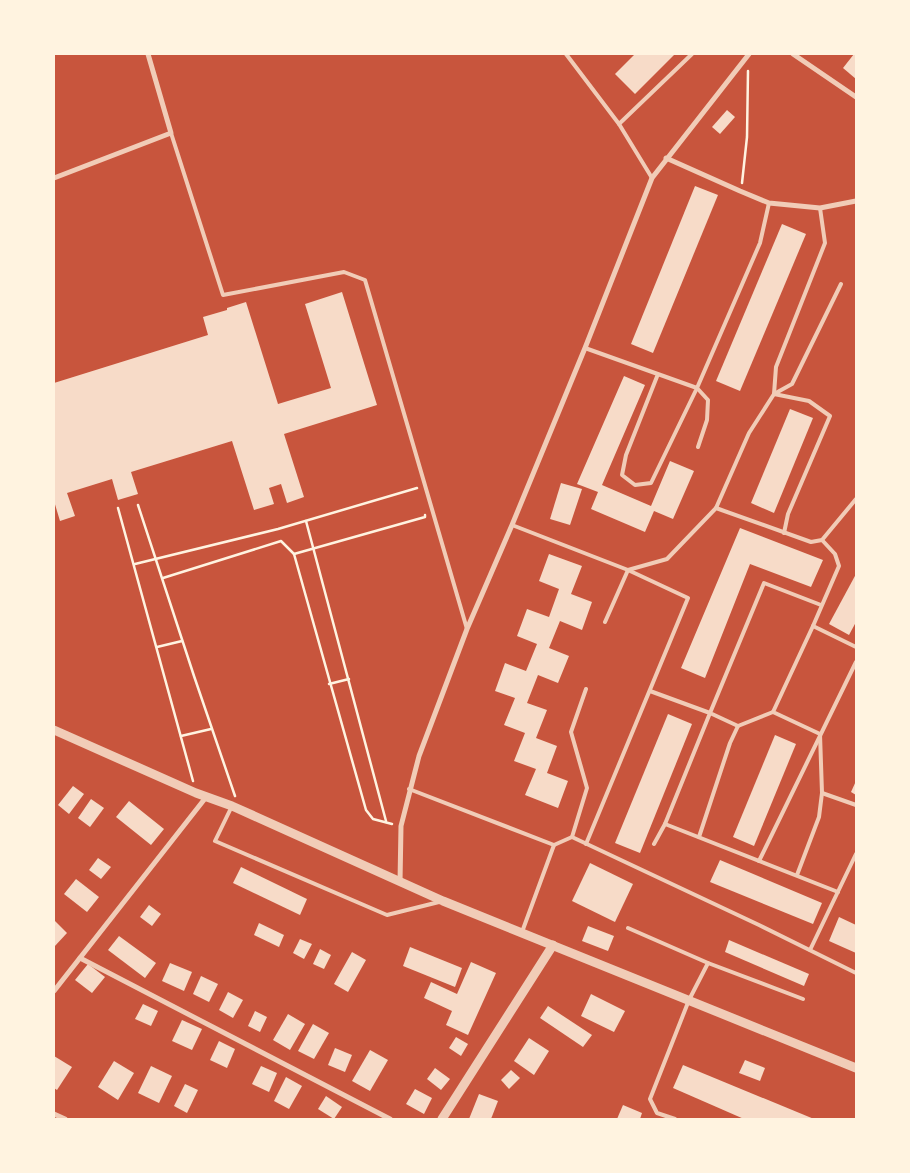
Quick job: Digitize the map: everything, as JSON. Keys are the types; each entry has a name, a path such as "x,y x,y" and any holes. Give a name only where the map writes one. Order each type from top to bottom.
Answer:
{"street":[{"path":"54,178 172,133 148,54"},
{"path":"400,882 401,826 419,756 467,629 585,348 652,178 749,54"},
{"path":"793,54 856,97"},
{"path":"666,158 740,192 769,203 820,208 856,201"},
{"path":"54,730 400,882 856,1068"},
{"path":"54,991 207,796"},
{"path":"442,1119 553,945"},
{"path":"80,958 390,1119"},
{"path":"54,1114 65,1119"}],"lane":[{"path":"566,54 619,124 652,178"},
{"path":"619,124 692,54"},
{"path":"172,133 223,296 344,272 364,280 467,629"},
{"path":"658,374 626,455 622,475 635,485 651,483 697,388 760,243 769,203"},
{"path":"774,394 776,367 825,243 820,208"},
{"path":"628,570 667,559 716,508 749,433 774,394 792,384 841,284"},
{"path":"585,348 697,388 708,400 707,420 698,447"},
{"path":"774,394 809,401 830,416 788,514 784,532"},
{"path":"716,508 811,542 822,540 856,499"},
{"path":"512,525 628,570 688,598 586,844"},
{"path":"698,837 730,743 738,726 773,712 839,566 835,554 822,540"},
{"path":"605,622 628,570"},
{"path":"654,844 665,824 764,583 821,605"},
{"path":"813,626 856,647"},
{"path":"759,861 856,662"},
{"path":"409,789 554,845 572,837 587,788 571,732 586,689"},
{"path":"650,691 710,713 738,726"},
{"path":"773,712 820,734"},
{"path":"796,876 819,817 822,793 820,734"},
{"path":"822,793 856,805"},
{"path":"235,808 215,841 386,915 443,900"},
{"path":"665,824 838,892"},
{"path":"572,837 856,973"},
{"path":"522,932 554,845"},
{"path":"810,950 856,854"},
{"path":"628,928 708,963 803,999"},
{"path":"675,1119 657,1113 650,1099 689,1000 708,963"}],"path":[{"path":"740,192 747,137 749,54"},
{"path":"135,564 306,520 417,487 419,495"},
{"path":"138,505 212,728 235,808"},
{"path":"118,508 135,564 196,792"},
{"path":"294,554 425,517 423,509"},
{"path":"306,520 386,821"},
{"path":"162,578 281,541 294,554 366,810 373,818 401,826"},
{"path":"157,647 183,641"},
{"path":"330,684 349,679"},
{"path":"181,736 212,728"}],"building":[{"path":"635,54 675,54 635,94 615,74"},
{"path":"856,54 856,79 843,68"},
{"path":"727,110 735,117 720,134 712,127"},
{"path":"695,186 718,195 653,353 631,344"},
{"path":"782,224 806,234 740,391 716,381"},
{"path":"342,292 377,405 284,434 304,497 287,503 281,484 269,488 274,504 254,510 232,441 131,472 138,494 118,500 112,479 67,493 75,516 60,521 54,501 54,383 208,335 203,317 246,302 278,404 331,388 305,304"},
{"path":"624,376 645,385 602,485 651,506 670,461 694,471 673,519 654,511 645,532 591,509 598,492 577,484"},
{"path":"790,409 813,418 774,513 751,503"},
{"path":"561,483 582,489 570,525 550,519"},
{"path":"740,528 823,560 811,587 750,564 705,678 681,668"},
{"path":"549,554 582,566 571,594 592,602 582,630 560,621 549,648 569,656 558,683 538,675 527,703 547,710 536,738 557,746 547,773 568,781 558,808 525,795 536,769 514,761 525,733 504,725 515,698 495,691 505,663 526,671 537,644 517,636 527,609 549,617 559,589 539,581"},
{"path":"856,574 856,622 849,635 829,624"},
{"path":"668,714 692,724 640,853 615,843"},
{"path":"775,735 796,744 754,846 733,837"},
{"path":"856,781 856,795 851,792"},
{"path":"73,786 84,794 69,814 58,805"},
{"path":"91,799 104,808 90,827 78,818"},
{"path":"129,801 164,829 151,845 116,817"},
{"path":"98,858 111,867 101,879 89,870"},
{"path":"720,860 822,903 813,924 710,882"},
{"path":"590,863 633,884 615,922 572,901"},
{"path":"241,867 307,899 300,915 233,883"},
{"path":"76,879 99,897 87,912 64,894"},
{"path":"149,905 161,914 152,926 140,917"},
{"path":"839,917 856,925 856,953 829,941"},
{"path":"54,920 67,933 54,947"},
{"path":"259,923 284,935 279,947 254,935"},
{"path":"588,926 614,936 608,951 582,941"},
{"path":"119,936 156,963 145,978 108,950"},
{"path":"300,939 312,944 304,959 293,953"},
{"path":"729,940 809,974 804,986 725,952"},
{"path":"410,947 462,968 455,987 403,966"},
{"path":"320,949 331,955 324,969 313,964"},
{"path":"352,952 366,960 348,992 334,984"},
{"path":"471,962 496,973 468,1035 446,1025 452,1011 424,998 431,982 457,994"},
{"path":"170,963 192,972 184,991 162,981"},
{"path":"88,964 105,977 92,993 75,980"},
{"path":"201,976 218,984 209,1002 193,994"},
{"path":"228,992 243,1000 233,1018 219,1010"},
{"path":"591,994 625,1011 614,1032 581,1016"},
{"path":"143,1004 158,1011 151,1026 135,1019"},
{"path":"548,1006 592,1035 583,1047 540,1018"},
{"path":"255,1011 267,1017 260,1032 248,1026"},
{"path":"288,1014 305,1024 290,1050 273,1040"},
{"path":"182,1020 202,1029 192,1050 172,1041"},
{"path":"313,1024 329,1033 314,1059 298,1051"},
{"path":"456,1037 468,1044 461,1056 449,1048"},
{"path":"529,1038 549,1051 534,1075 514,1061"},
{"path":"219,1041 235,1049 227,1068 210,1060"},
{"path":"335,1048 352,1055 345,1072 328,1065"},
{"path":"370,1050 388,1060 370,1091 352,1081"},
{"path":"54,1056 72,1067 57,1090 54,1088"},
{"path":"745,1060 765,1068 760,1081 739,1073"},
{"path":"114,1061 134,1073 118,1100 98,1087"},
{"path":"683,1065 814,1119 744,1119 673,1088"},
{"path":"151,1066 172,1076 159,1103 138,1093"},
{"path":"261,1066 277,1073 269,1092 252,1084"},
{"path":"435,1068 450,1079 441,1090 427,1079"},
{"path":"511,1070 520,1078 509,1089 501,1080"},
{"path":"286,1077 302,1086 289,1109 274,1101"},
{"path":"185,1084 198,1090 187,1113 174,1106"},
{"path":"415,1089 432,1098 424,1114 406,1104"},
{"path":"479,1094 498,1101 491,1119 469,1119"},
{"path":"326,1096 342,1107 334,1119 318,1109"},
{"path":"623,1105 642,1113 640,1119 617,1119"}]}
